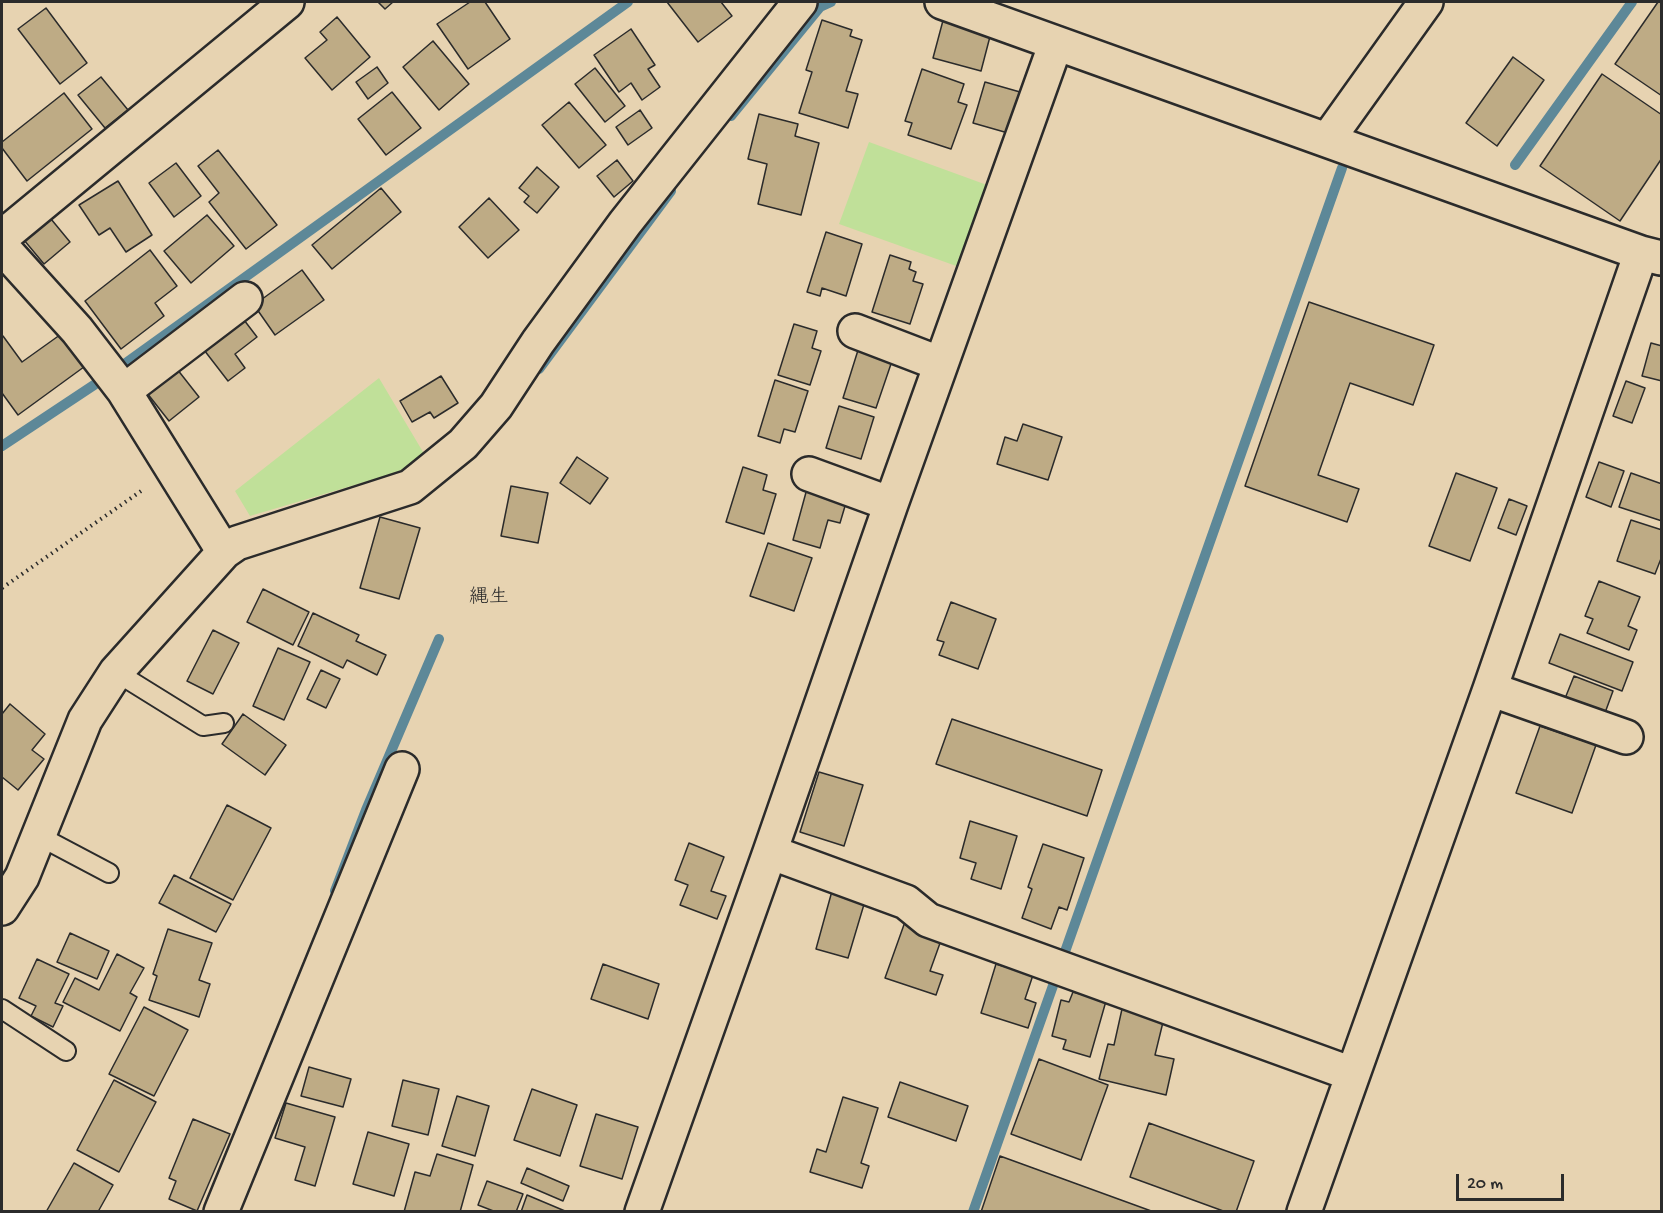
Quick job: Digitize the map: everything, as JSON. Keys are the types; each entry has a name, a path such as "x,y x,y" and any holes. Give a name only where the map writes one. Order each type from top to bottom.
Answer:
{"street":[{"path":"2,237 287,2"},
{"path":"2,908 22,877 85,720 116,672 224,552 237,543 410,487 463,444 496,406 538,342 625,223 800,2"},
{"path":"942,2 1651,256 1490,689 1304,1212"},
{"path":"1328,139 1426,2"},
{"path":"642,1212 1056,43"},
{"path":"2,247 77,330 124,391 224,552"},
{"path":"124,391 245,299"},
{"path":"855,331 941,364"},
{"path":"809,474 891,504"},
{"path":"1490,689 1626,737"},
{"path":"221,1212 402,769"},
{"path":"770,852 906,902 928,920 1352,1074"}],"lane":[{"path":"116,672 203,726 224,723"},
{"path":"39,836 109,873"},
{"path":"2,1009 66,1051"}],"path":[{"path":"2,588 172,470"}],"green space":[{"path":"869,142 987,185 959,267 839,224"},
{"path":"379,378 426,457 402,471 250,516 235,491"}],"building":[{"path":"378,2 393,2 385,9"},
{"path":"470,2 485,2 510,39 468,69 437,24"},
{"path":"667,2 721,2 732,16 698,42"},
{"path":"1658,2 1662,2 1662,96 1615,64"},
{"path":"46,8 87,63 60,84 18,29"},
{"path":"945,13 993,25 981,71 933,58"},
{"path":"337,17 370,57 332,90 305,58 327,40 320,32"},
{"path":"822,20 852,30 850,36 862,40 846,91 858,94 848,128 799,113 812,72 806,70"},
{"path":"631,29 655,65 648,69 660,87 642,100 631,83 619,92 594,55"},
{"path":"433,41 469,84 439,110 403,67"},
{"path":"1513,57 1544,80 1497,146 1466,123"},
{"path":"377,67 388,83 368,99 356,82"},
{"path":"595,68 625,106 605,122 575,84"},
{"path":"922,69 964,84 958,102 967,105 951,149 908,135 912,123 905,121"},
{"path":"1602,74 1662,115 1662,158 1620,221 1540,166"},
{"path":"101,77 128,110 105,128 78,95"},
{"path":"985,82 1020,92 1008,133 973,123"},
{"path":"392,92 421,128 386,155 358,119"},
{"path":"64,93 92,129 27,181 2,148 2,142"},
{"path":"569,102 606,145 579,168 542,125"},
{"path":"640,110 652,128 628,145 616,127"},
{"path":"759,114 798,124 795,136 819,143 801,215 758,204 767,164 748,159"},
{"path":"218,150 277,225 246,249 209,202 219,193 198,166"},
{"path":"617,160 633,181 614,197 597,176"},
{"path":"176,163 201,196 174,217 149,183"},
{"path":"537,167 559,187 537,213 524,202 529,196 519,188"},
{"path":"118,181 152,235 126,252 110,228 99,235 79,205"},
{"path":"381,188 401,212 332,269 312,245"},
{"path":"489,198 519,230 488,258 459,227"},
{"path":"207,215 234,246 191,283 164,251"},
{"path":"51,219 70,242 44,264 24,240"},
{"path":"826,232 862,244 846,296 822,288 820,296 807,292"},
{"path":"150,250 177,286 155,303 164,316 121,349 85,301"},
{"path":"890,255 911,262 909,269 916,272 913,281 923,284 910,324 872,312"},
{"path":"302,270 324,300 275,335 254,305"},
{"path":"1309,302 1434,345 1413,405 1350,383 1318,475 1359,489 1347,522 1245,486"},
{"path":"241,316 257,337 235,354 245,368 228,381 201,346"},
{"path":"794,324 817,331 812,348 821,351 810,385 778,375"},
{"path":"64,332 88,364 18,415 2,393 2,337 22,362"},
{"path":"1651,343 1662,346 1662,381 1642,376"},
{"path":"859,347 893,358 876,408 843,398"},
{"path":"177,369 199,397 169,421 147,393"},
{"path":"441,376 458,403 434,418 430,412 412,422 400,401"},
{"path":"775,380 808,391 795,432 784,429 780,443 758,436"},
{"path":"1626,381 1645,388 1632,423 1613,416"},
{"path":"839,406 874,417 861,459 826,448"},
{"path":"1023,424 1062,437 1048,480 997,464 1005,437 1017,441"},
{"path":"577,457 608,478 590,504 560,483"},
{"path":"1599,462 1624,471 1611,507 1586,497"},
{"path":"743,467 767,475 763,490 776,494 764,534 726,522"},
{"path":"1456,473 1497,488 1470,561 1429,546"},
{"path":"1631,473 1662,484 1662,521 1619,507"},
{"path":"808,485 848,496 840,523 828,520 820,548 793,540"},
{"path":"511,486 548,493 538,543 501,536"},
{"path":"1509,499 1527,506 1516,535 1498,528"},
{"path":"380,517 420,528 399,599 360,588"},
{"path":"1631,520 1662,530 1662,556 1655,574 1617,561"},
{"path":"768,543 812,558 794,611 750,596"},
{"path":"1599,581 1640,597 1628,626 1637,630 1629,650 1587,633 1593,619 1585,616"},
{"path":"263,589 309,612 293,645 247,622"},
{"path":"951,602 996,619 978,669 939,655 944,642 937,640"},
{"path":"313,613 359,635 356,641 386,655 377,675 347,660 343,668 298,646"},
{"path":"213,630 239,643 213,694 187,681"},
{"path":"1560,634 1633,662 1622,691 1549,663"},
{"path":"278,648 310,662 284,720 253,706"},
{"path":"321,670 340,679 326,708 307,699"},
{"path":"1574,676 1613,691 1602,721 1562,706"},
{"path":"10,704 45,734 32,750 44,759 18,790 2,777 2,714"},
{"path":"243,714 286,745 265,775 222,744"},
{"path":"952,719 1102,770 1087,816 936,764"},
{"path":"1540,726 1596,745 1572,813 1516,793"},
{"path":"819,772 863,785 844,846 800,832"},
{"path":"227,805 271,828 233,900 190,878"},
{"path":"970,821 1017,836 1001,889 971,879 976,863 960,858"},
{"path":"689,843 724,857 711,891 726,896 717,919 680,905 688,885 675,880"},
{"path":"1043,844 1084,858 1067,910 1059,907 1051,929 1022,918 1032,889 1028,887"},
{"path":"174,875 231,904 216,932 159,903"},
{"path":"832,891 865,901 848,958 816,949"},
{"path":"906,919 944,932 930,971 943,975 936,995 885,978"},
{"path":"168,929 212,943 199,980 210,984 199,1017 149,1000 157,976 153,974"},
{"path":"70,933 109,951 97,979 57,962"},
{"path":"117,954 144,968 130,993 137,997 120,1031 63,1002 75,978 99,990"},
{"path":"37,959 69,974 55,1003 63,1006 53,1027 31,1016 36,1006 19,998"},
{"path":"603,964 659,984 648,1019 591,999"},
{"path":"996,964 1033,975 1025,999 1036,1003 1028,1028 981,1013"},
{"path":"1073,992 1106,1001 1090,1057 1063,1049 1066,1040 1052,1036 1061,1000 1069,1002"},
{"path":"144,1007 188,1030 154,1096 109,1074"},
{"path":"1122,1009 1164,1018 1155,1055 1174,1059 1166,1095 1099,1079 1108,1044 1114,1045"},
{"path":"1039,1059 1108,1085 1081,1160 1011,1134"},
{"path":"309,1067 351,1079 343,1107 301,1096"},
{"path":"114,1080 156,1102 119,1172 77,1150"},
{"path":"403,1080 439,1089 428,1135 392,1126"},
{"path":"900,1082 968,1106 956,1141 888,1117"},
{"path":"532,1089 577,1105 560,1156 514,1140"},
{"path":"457,1096 489,1106 475,1156 442,1146"},
{"path":"843,1097 878,1108 861,1163 869,1166 862,1188 810,1172 817,1149 826,1152"},
{"path":"286,1103 335,1117 315,1186 295,1180 305,1147 275,1138"},
{"path":"596,1114 638,1127 622,1179 580,1166"},
{"path":"193,1119 230,1134 197,1211 169,1199 176,1181 169,1178"},
{"path":"1149,1123 1254,1161 1236,1212 1226,1212 1130,1177"},
{"path":"368,1132 409,1144 394,1196 353,1184"},
{"path":"437,1154 473,1165 460,1212 404,1212 415,1172 430,1176"},
{"path":"1000,1156 1154,1212 981,1212"},
{"path":"74,1163 113,1185 99,1210 102,1212 46,1212"},
{"path":"527,1168 569,1186 563,1201 521,1183"},
{"path":"487,1181 523,1194 516,1212 496,1212 478,1205"},
{"path":"527,1195 565,1211 565,1212 521,1212"}],"waterway":[{"path":"123,365 628,2"},
{"path":"731,116 820,7 831,2"},
{"path":"1515,165 1632,2"},
{"path":"973,1212 1342,168"},
{"path":"539,369 671,191"},
{"path":"2,446 97,383"},
{"path":"335,891 366,810 439,639"}],"district":[{"name":"縄生","path":"489,599"}]}
